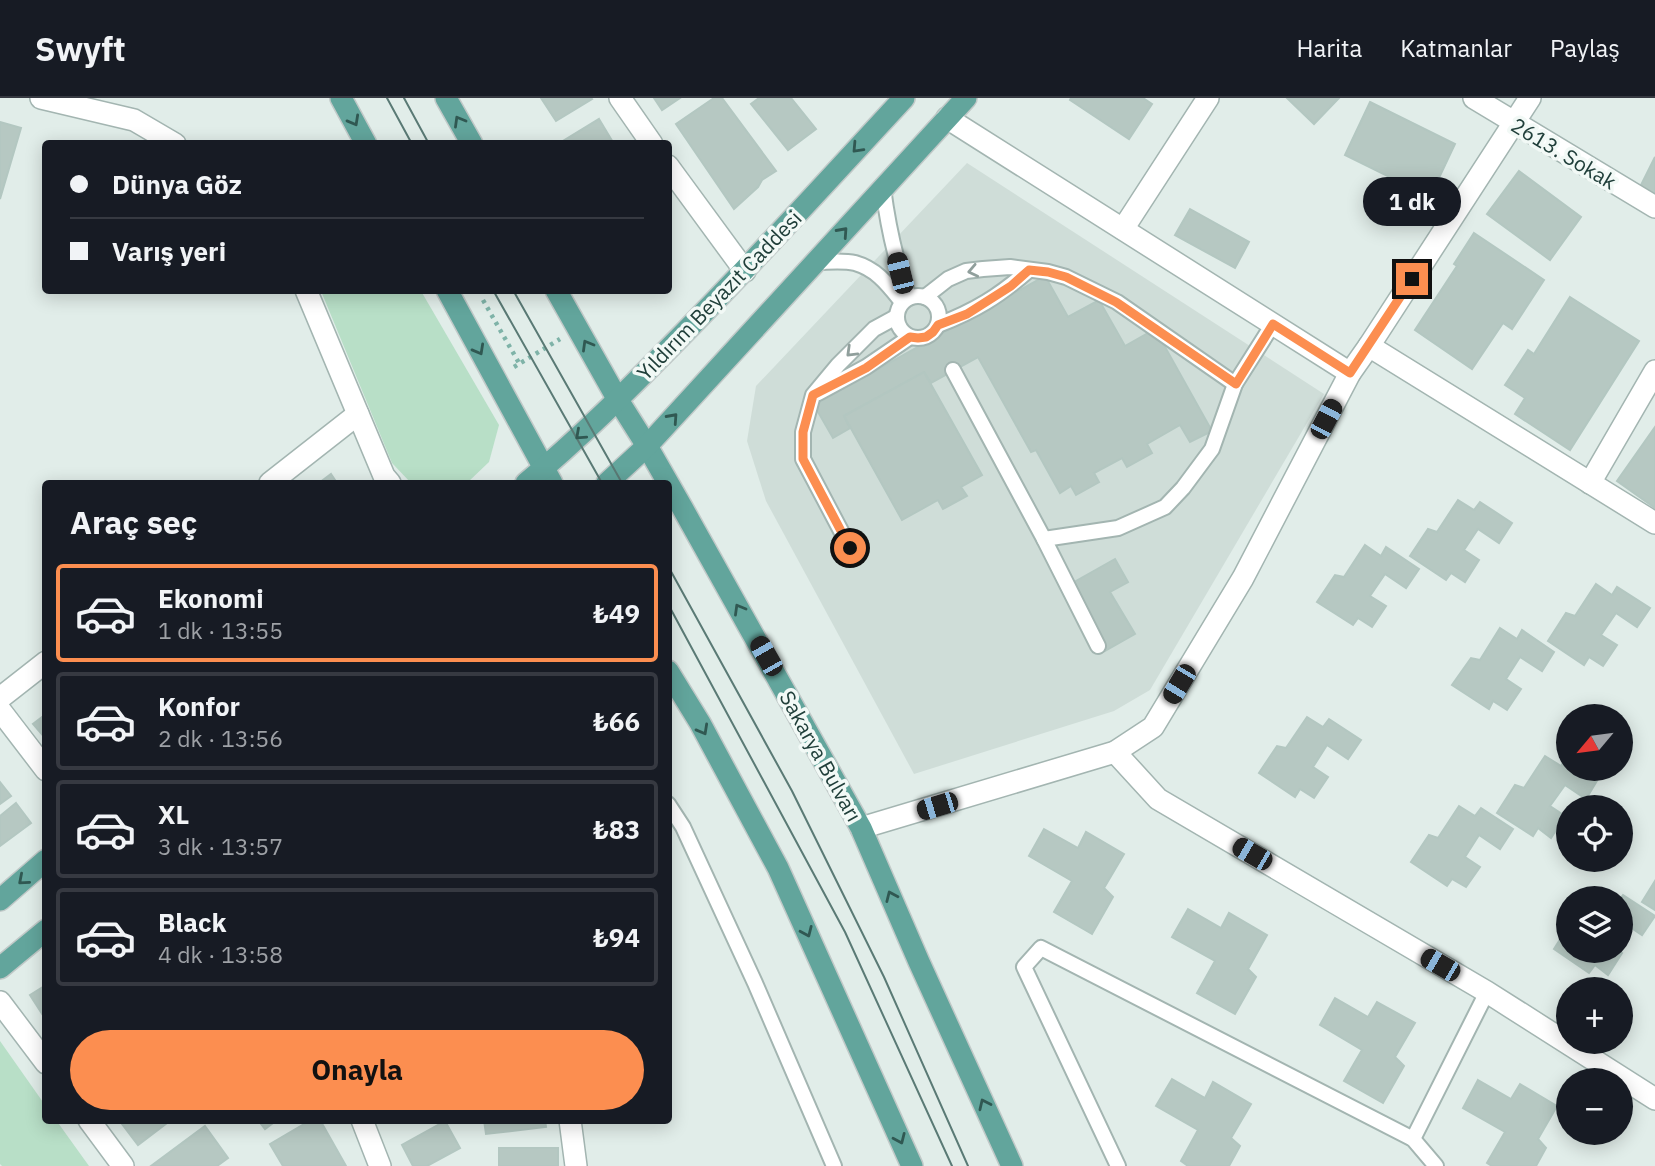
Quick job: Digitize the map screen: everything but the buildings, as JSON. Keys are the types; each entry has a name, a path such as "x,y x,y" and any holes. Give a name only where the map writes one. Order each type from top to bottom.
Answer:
{"main road":[{"path":"341,98 364,140"},
{"path":"446,98 470,140"},
{"name":"Yıldırım Beyazıt Caddesi","path":"548,476 744,271 904,98"},
{"path":"610,480 647,446 966,98"},
{"path":"449,294 548,476"},
{"name":"Sakarya Bulvarı","path":"558,294 666,480"},
{"name":"Sakarya Bulvarı","path":"672,490 861,828 1012,1166"},
{"path":"672,678 700,723 778,868 912,1166"},
{"path":"0,900 42,863"},
{"path":"0,968 42,933"}],"street":[{"path":"41,98 134,120 168,140"},
{"path":"620,98 649,140"},
{"path":"1123,229 1208,98"},
{"name":"2613. Sokak","path":"1474,98 1655,207"},
{"path":"861,828 1115,752 1153,727 1243,578 1350,373 1530,98"},
{"path":"947,118 1350,373"},
{"path":"672,172 744,271"},
{"path":"308,294 387,480"},
{"path":"1369,346 1655,523"},
{"path":"1590,483 1655,371"},
{"path":"275,480 358,414"},
{"path":"0,698 42,665"},
{"path":"0,710 42,765"},
{"path":"1115,752 1158,799 1487,992 1655,1099"},
{"path":"0,1002 42,1058"},
{"path":"92,1124 123,1166"},
{"path":"364,1124 380,1166"},
{"path":"571,1124 576,1166"}],"lane":[{"path":"883,188 888,228 906,300"},
{"path":"816,261 854,263 868,268 906,300"},
{"path":"925,297 948,279 966,271 1010,267 1066,277 1116,302 1236,384"},
{"path":"935,331 939,317 937,309 925,297 917,295 906,300 898,309 896,317 903,332 910,337 926,337 1011,286 1029,270"},
{"path":"850,548 803,459 803,432 813,395 874,329 896,317"},
{"path":"1044,539 1118,528 1165,507 1212,449 1236,384 1273,324"},
{"path":"813,395 866,368 910,337"},
{"path":"953,370 1098,646"},
{"path":"672,810 683,827 755,983 834,1166"},
{"path":"1118,1166 1024,967 1041,948 1413,1139 1436,1166"},
{"path":"1413,1139 1487,992"}],"path":[{"path":"479,294 519,363"},
{"path":"495,378 578,328"}],"shaded area":[{"path":"967,163 1324,394 1150,690 1114,711 914,774 766,501 747,441 756,386"}],"green space":[{"path":"322,294 423,294 499,425 489,462 470,480 408,480 392,463"},
{"path":"0,1041 42,1101 42,1124 59,1124 89,1166 0,1164"}],"tram line":[{"path":"387,98 410,140"},
{"path":"404,98 427,140"},
{"path":"495,294 600,480"},
{"path":"515,294 620,480"},
{"path":"672,573 792,791 884,977 968,1166"},
{"path":"672,611 845,932 952,1166"}],"route":[{"path":"850,548 803,459 803,432 813,395 866,368 910,337 926,337 938,325 967,314 1011,286 1029,270 1066,277 1116,302 1236,384 1273,324 1350,373 1412,279"}]}
